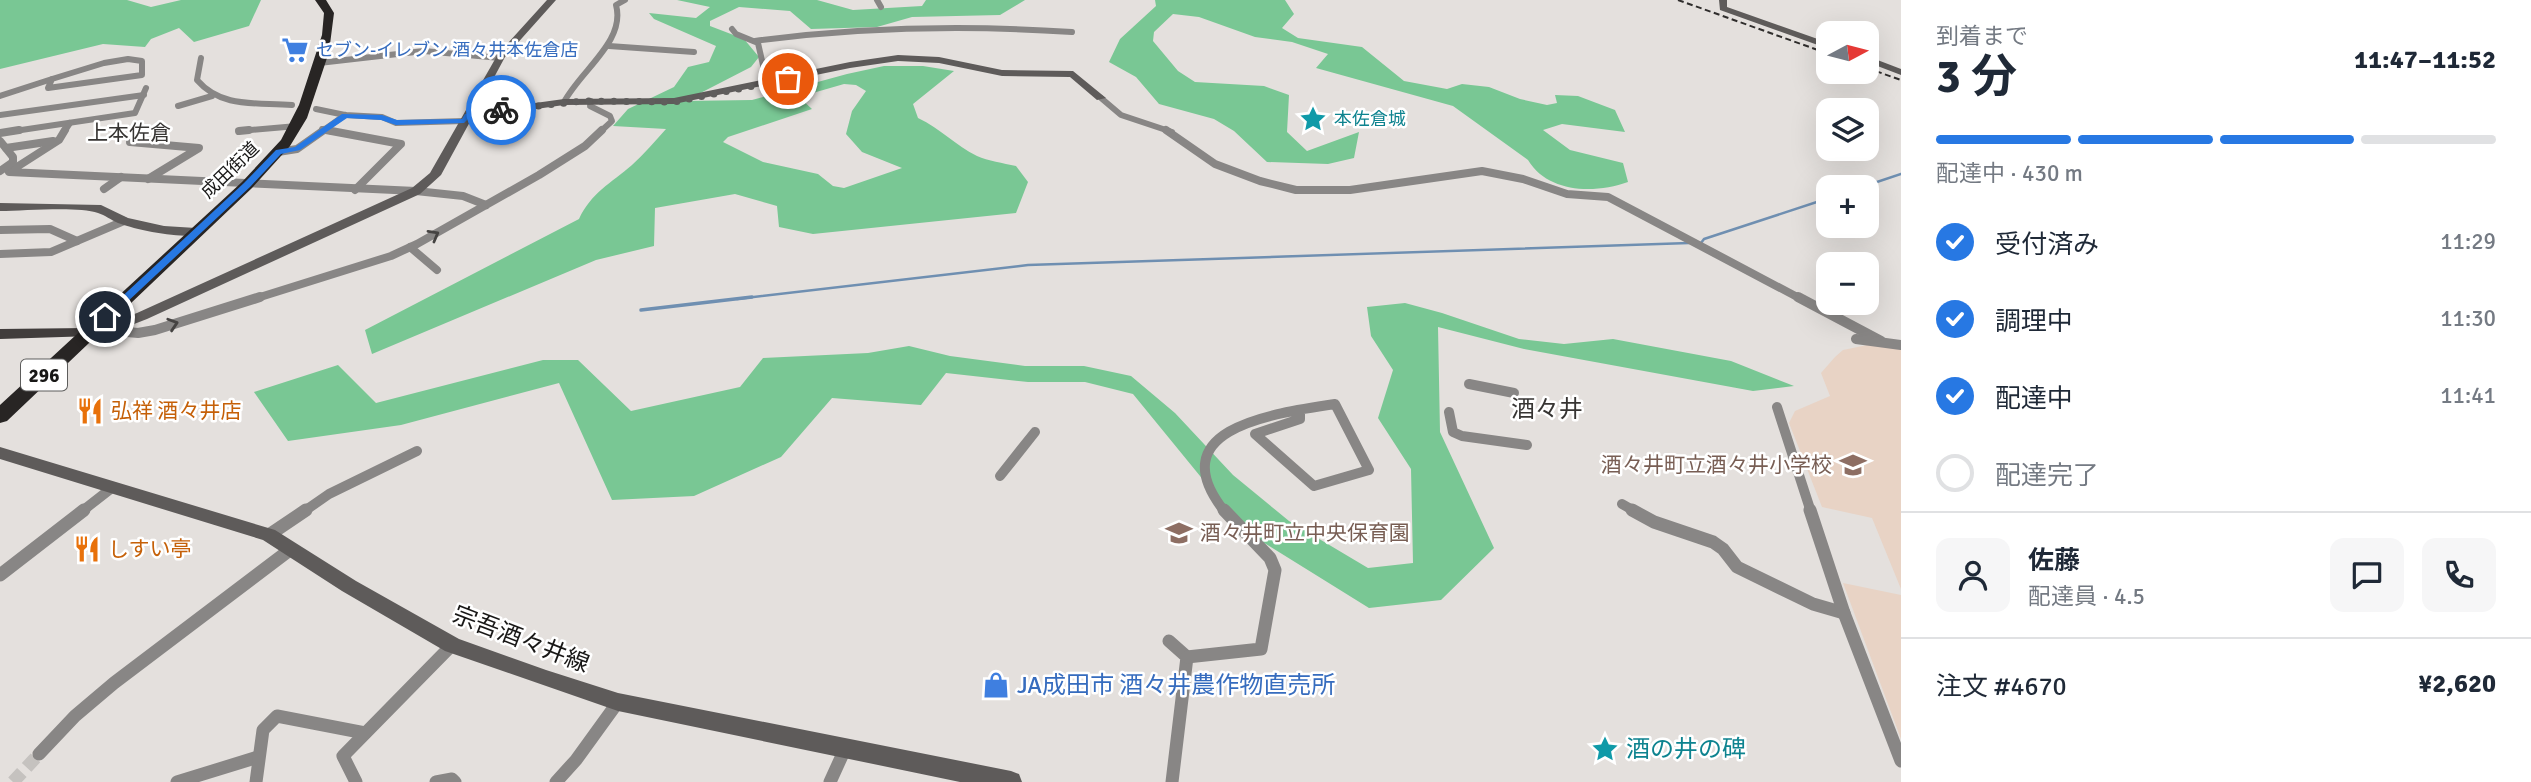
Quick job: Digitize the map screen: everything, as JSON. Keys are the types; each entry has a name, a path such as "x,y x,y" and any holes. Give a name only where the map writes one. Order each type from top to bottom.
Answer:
{"highway":[{"name":"成田街道","path":"0,416 97,332 278,152 297,126 329,30 329,14 323,0"}],"main road":[{"path":"0,334 97,332"}],"street":[{"path":"97,332 416,191 435,175 500,58 552,0"},
{"path":"564,102 586,69 609,46 620,19 616,5 625,0"},
{"path":"877,0 881,7"},
{"path":"1723,0 1723,8 1816,41"},
{"path":"732,29 736,34 755,41 824,32 880,30 1012,27 1072,32"},
{"path":"755,41 758,43 767,83"},
{"path":"609,46 662,45 694,52"},
{"path":"650,55 662,45"},
{"path":"319,63 424,51 500,58"},
{"path":"201,58 197,80 212,96 234,102 292,105"},
{"path":"316,109 345,115 382,117 396,122 466,118 564,102 674,102 863,62 920,58 956,62 1002,73 1073,74 1121,115 1172,132 1215,164 1250,178 1296,190 1350,190 1482,172 1522,178 1567,194 1608,197 1881,341"},
{"path":"0,96 52,79 104,63 137,59 142,61 144,71 142,75 48,88 52,79"},
{"path":"78,104 104,63"},
{"path":"1880,65 1901,72"},
{"path":"0,115 145,92 135,113 0,133"},
{"path":"178,106 212,96"},
{"path":"97,332 155,330 410,247 585,146 613,118 590,106 591,101"},
{"path":"278,152 297,149 345,115"},
{"path":"70,123 59,140 9,172 416,191 463,197 486,205"},
{"path":"239,131 297,126"},
{"path":"322,129 352,137 401,144 355,190"},
{"path":"0,171 13,162 3,145 59,140"},
{"path":"130,142 199,148 148,179"},
{"path":"104,189 121,177"},
{"path":"0,207 101,209 124,221 164,230 196,232"},
{"path":"0,254 51,252 124,221"},
{"path":"0,230 50,229 77,241"},
{"path":"410,247 437,270"},
{"path":"1856,338 1901,345"},
{"path":"1469,384 1514,394"},
{"path":"1169,641 1187,657 1261,649 1275,569 1270,558 1215,498 1207,476 1206,452 1211,444 1239,425 1300,410 1335,404 1369,470 1314,486 1255,434 1300,419 1300,410"},
{"path":"1777,407 1844,613 1901,761"},
{"path":"1449,412 1453,432 1462,436 1527,445"},
{"path":"1000,476 1035,432"},
{"path":"269,535 329,494 417,451"},
{"name":"宗吾酒々井線","path":"0,453 269,535 349,586 452,645 545,679 618,702 1011,782"},
{"path":"0,575 113,487"},
{"path":"1622,504 1654,522 1713,542 1723,549 1737,568 1813,604 1844,613"},
{"path":"39,754 66,723 128,670 201,619 291,549"},
{"path":"356,782 343,756 452,645"},
{"path":"1172,782 1187,657"},
{"path":"556,782 576,760 618,702"},
{"path":"256,782 263,730 277,716 365,733"},
{"path":"830,782 845,748"},
{"path":"177,782 258,757"},
{"path":"436,782 452,779 455,782"}],"shaded area":[{"name":"酒々井町立酒々井小学校","path":"1872,344 1901,347 1901,589 1872,518 1822,507 1789,423 1795,411 1830,396 1821,373 1835,357 1843,350"},
{"path":"1843,583 1901,595 1901,739"}],"green space":[{"path":"0,0 127,0 151,7 181,0 261,0 249,26 194,42 179,28 151,39 145,47 103,44 0,69"},
{"path":"677,0 817,0 853,10 922,6 926,0 1025,0 1000,15 912,17 877,27 811,29 790,11 739,7 710,21 710,26 744,39 759,57 751,67 685,101 752,100 884,66 923,66 954,71 913,104 918,118 977,156 1016,166 1028,182 1016,213 813,234 779,227 777,206 735,194 655,208 654,246 596,260 372,354 365,330 579,219 596,195 641,156 666,129 613,126 628,109 674,87 688,67 709,62 716,46 654,19 649,13 696,18 710,7","holes":["844,84 856,85 866,91 852,111 846,134 862,152 902,168 844,188 833,186 818,174 763,162 723,142 728,137 812,109 799,97"]},
{"path":"1155,0 1285,0 1294,14 1282,28 1298,38 1362,47 1404,81 1447,89 1462,84 1489,87 1520,99 1547,105 1557,103 1555,95 1578,96 1615,110 1625,132 1562,124 1543,130 1570,150 1623,163 1628,182 1587,189 1559,185 1547,179 1528,160 1453,106 1316,68 1328,54 1292,42 1255,37 1199,17 1173,14 1154,32 1153,41 1178,71 1195,82 1264,86 1289,95 1287,132 1307,151 1359,132 1354,158 1328,164 1267,162 1234,131 1214,119 1159,104 1136,77 1109,62 1120,39 1156,6"},
{"path":"1405,303 1519,339 1564,344 1613,339 1731,361 1794,386 1753,391 1524,349 1438,327 1440,432 1494,548 1441,600 1369,608 1245,531 1133,394 1085,382 1028,382 946,373 921,405 832,398 781,457 694,496 612,500 559,383 401,425 288,441 254,392 338,365 376,403 543,360 578,360 631,411 740,387 763,358 868,353 909,346 950,356 1025,366 1084,366 1131,376 1175,413 1233,475 1289,521 1368,568 1413,563 1411,469 1378,418 1393,370 1371,336 1367,307"}],"waterway":[{"path":"1879,181 1901,174"},
{"path":"1701,243 1704,239 1816,202"},
{"path":"737,299 1028,265 1689,243"},
{"path":"641,310 752,297"}],"tunnel":[{"path":"13,782 39,754"}],"railway":[{"path":"1678,0 1816,49"},
{"path":"1880,73 1901,80"}],"way so far":[{"path":"501,110 584,101 674,102 788,79"}],"place":[{"name":"セブン-イレブン 酒々井本佐倉店","path":"295,50"},
{"name":"本佐倉城","path":"1313,119"},
{"name":"弘祥 酒々井店","path":"90,411"},
{"name":"酒々井町立酒々井小学校","path":"1853,465"},
{"name":"酒々井町立中央保育園","path":"1179,533"},
{"name":"しすい亭","path":"87,549"},
{"name":"JA成田市 酒々井農作物直売所","path":"996,685"},
{"name":"酒の井の碑","path":"1605,749"}],"district":[{"name":"上本佐倉","path":"129,133"},
{"name":"酒々井","path":"1547,409"}],"route":[{"path":"105,317 247,185 278,152 297,149 345,115 382,117 396,122 464,121 467,115 501,110"}]}
